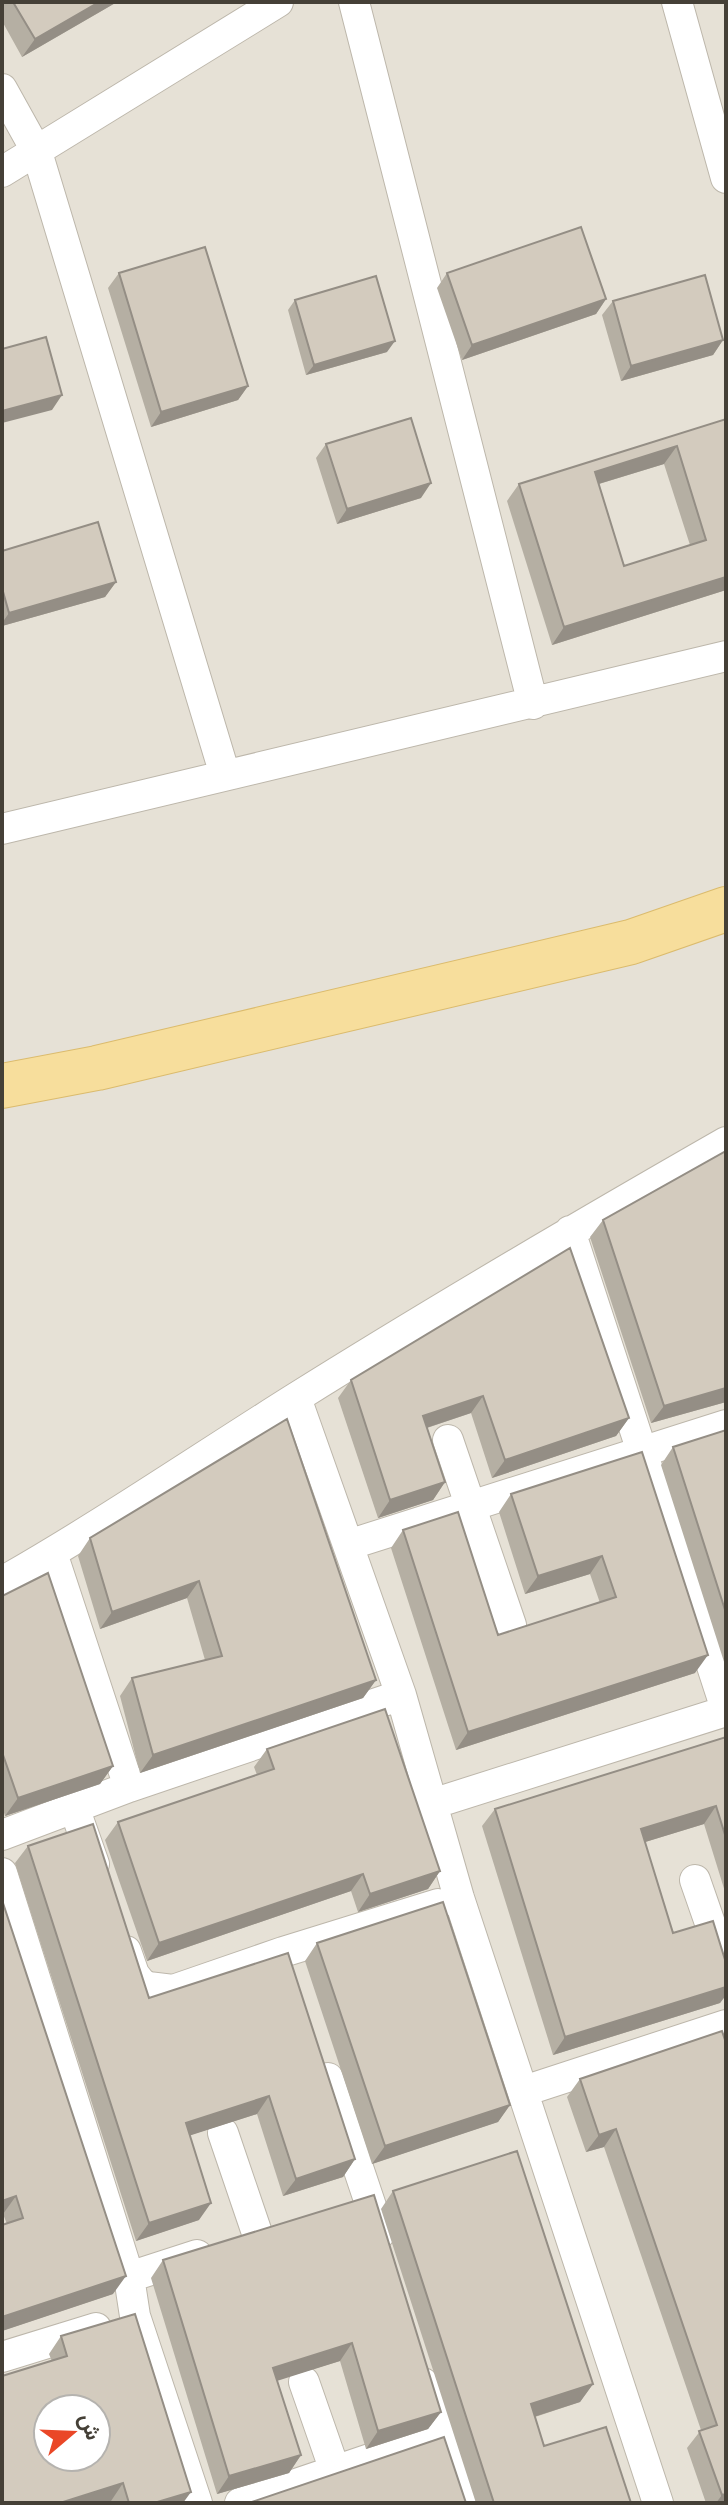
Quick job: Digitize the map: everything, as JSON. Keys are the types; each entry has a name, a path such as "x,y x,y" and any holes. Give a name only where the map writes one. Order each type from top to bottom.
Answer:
{"main road":[{"path":"2,1086 97,1068 631,942 726,909"},
{"path":"631,942 726,938"}],"street":[{"path":"2,172 278,2"},
{"path":"354,2 533,704"},
{"path":"677,2 726,178"},
{"path":"2,89 37,152 225,775"},
{"path":"2,829 726,656"},
{"path":"2,1582 570,1231 726,1142"},
{"path":"432,1804 726,1710 570,1231"},
{"path":"296,1398 401,1695 459,1898 524,2091 527,2149 658,2503"},
{"path":"348,1545 726,1425"},
{"path":"448,1440 511,1625"},
{"path":"52,1553 129,1787"},
{"path":"2,1835 75,1810 129,1787 401,1695"},
{"path":"75,1810 102,1884"},
{"path":"2,1873 129,2277 135,2316 197,2503"},
{"path":"695,1880 726,1969"},
{"path":"118,1929 134,1974 141,1983 173,1990 283,1952 459,1898"},
{"path":"283,1952 294,1981"},
{"path":"524,2091 719,2037"},
{"path":"319,2054 357,2204 388,2259"},
{"path":"129,2277 272,2231 223,2133"},
{"path":"357,2204 399,2190"},
{"path":"2,2357 135,2316"},
{"path":"417,2362 461,2503"},
{"path":"304,2382 335,2471"},
{"path":"240,2503 438,2436"}],"shaded area":[{"path":"2,2 726,2 726,2503 2,2503"}],"building":[{"path":"13,2 99,2 35,39"},
{"path":"581,227 606,299 472,345 447,273"},
{"path":"205,247 248,386 161,412 119,273"},
{"path":"705,275 723,340 631,366 613,301"},
{"path":"376,276 395,341 314,365 295,300"},
{"path":"46,337 62,395 2,411 2,349"},
{"path":"411,418 431,483 347,509 326,444"},
{"path":"726,419 726,577 564,627 519,484","holes":["677,446 706,540 624,566 595,472"]},
{"path":"98,522 116,582 9,613 2,588 2,551"},
{"path":"726,1151 726,1388 664,1406 603,1220"},
{"path":"570,1248 629,1418 505,1460 483,1396 423,1416 445,1482 390,1500 351,1380"},
{"path":"287,1419 376,1680 153,1755 132,1678 222,1656 199,1581 112,1612 90,1538"},
{"path":"726,1430 726,1613 673,1447"},
{"path":"642,1452 708,1655 468,1732 403,1530 458,1512 498,1635 616,1597 602,1556 538,1576 511,1494"},
{"path":"48,1573 113,1766 18,1798 2,1752 2,1596"},
{"path":"385,1709 440,1871 370,1894 363,1874 159,1943 118,1822 274,1769 267,1749"},
{"path":"726,1737 726,1838 716,1806 641,1829 673,1933 713,1921 726,1963 726,1987 565,2037 495,1809"},
{"path":"93,1824 149,1998 288,1953 355,2159 296,2179 269,2096 186,2123 211,2203 149,2223 28,1846"},
{"path":"2,1900 126,2276 2,2317 2,2225 23,2218 16,2196 2,2201"},
{"path":"443,1902 510,2105 385,2146 317,1943"},
{"path":"722,2031 726,2043 726,2494 722,2495 699,2431 717,2425 616,2129 599,2135 580,2079"},
{"path":"517,2151 593,2384 531,2404 544,2446 606,2427 631,2503 494,2503 393,2191"},
{"path":"374,2195 441,2412 378,2431 352,2343 273,2368 301,2455 229,2476 163,2260"},
{"path":"135,2314 191,2492 154,2503 129,2503 123,2483 60,2503 2,2503 2,2376 67,2356 61,2336"},
{"path":"444,2437 466,2503 249,2503"}]}
